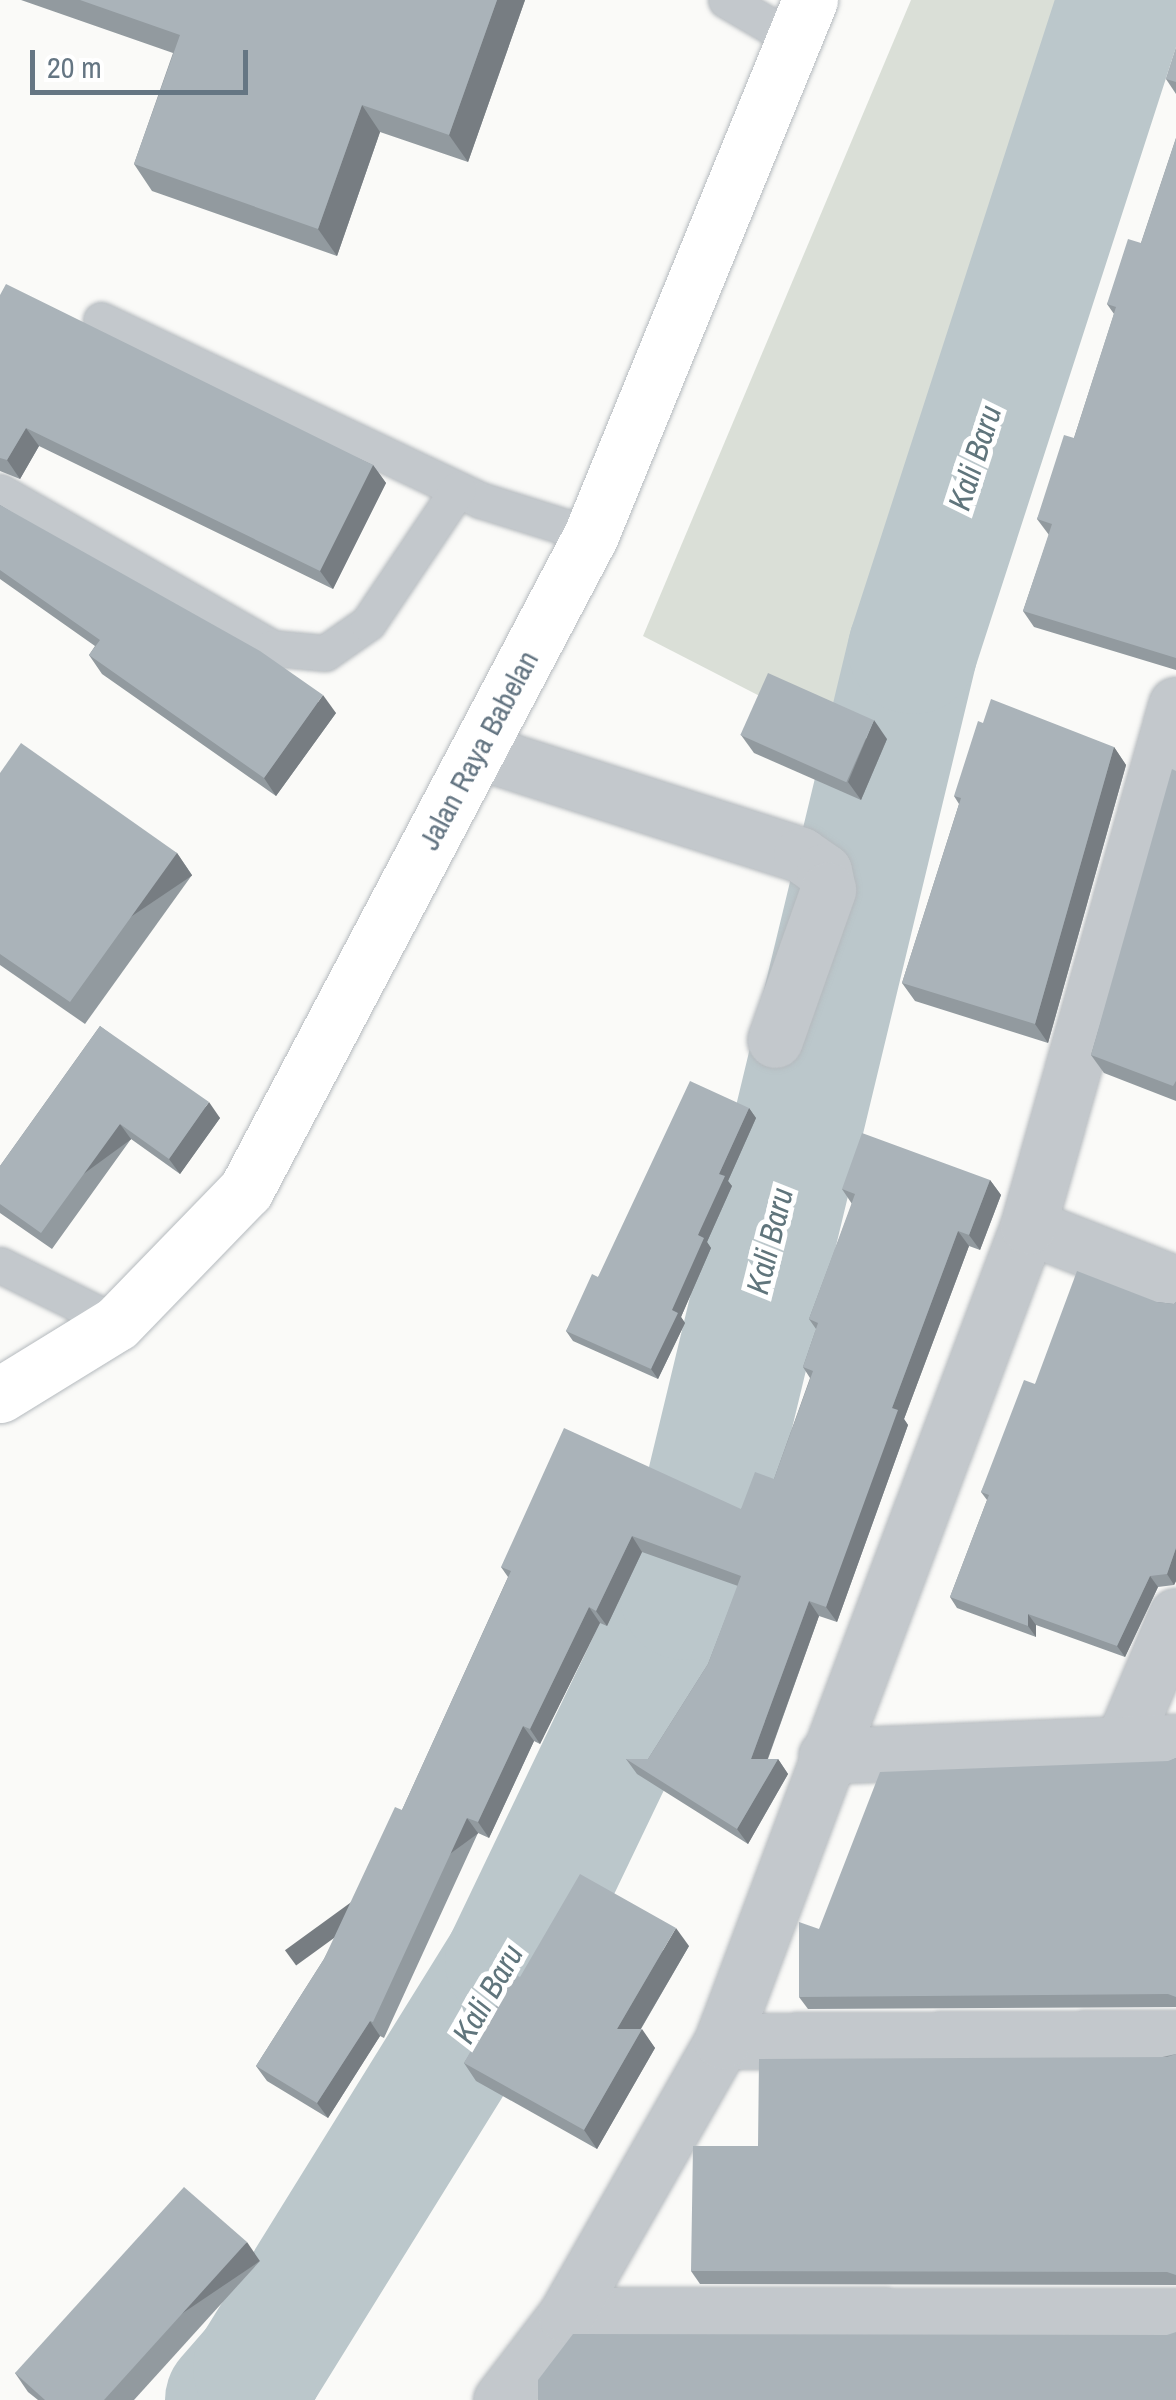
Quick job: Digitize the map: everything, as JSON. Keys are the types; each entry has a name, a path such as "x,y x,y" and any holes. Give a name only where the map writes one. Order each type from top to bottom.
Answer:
{"main road":[{"name":"Jalan Raya Babelan","path":"0,1395 118,1322 246,1190 591,535 802,20"}],"street":[{"path":"501,2400 566,2315 722,2042 826,1756 1028,1226 1168,762 1176,705"},
{"path":"478,750 800,855 824,871 828,890 775,1040"},
{"path":"1028,1226 1176,1284"},
{"path":"1122,1744 1176,1616"},
{"path":"826,1756 1176,1742"},
{"path":"722,2042 1176,2038"},
{"path":"566,2315 1176,2316"}],"lane":[{"path":"726,0 802,20"},
{"path":"100,320 458,489 591,535"},
{"path":"0,492 272,648 325,653 368,623 458,489"},
{"path":"0,1265 118,1322"}],"shaded area":[{"path":"911,0 1078,0 843,739 643,636"}],"building":[{"path":"80,0 497,0 449,135 362,105 318,229 134,164 180,35"},
{"path":"1176,48 1176,82 1166,79"},
{"path":"1176,138 1176,658 1023,611 1052,524 1037,519 1064,435 1074,438 1116,307 1107,304 1128,239 1141,243"},
{"path":"6,284 373,465 320,571 26,428 7,460 0,458 0,295"},
{"path":"0,505 260,651 323,695 264,778 89,655 100,640 0,570"},
{"path":"768,673 874,720 846,782 740,735"},
{"path":"991,699 1114,747 1035,1024 902,983 961,798 954,796 978,721 983,723"},
{"path":"21,743 177,853 70,1002 0,954 0,773"},
{"path":"1172,769 1176,771 1173,1086 1091,1055"},
{"path":"100,1026 209,1102 169,1159 120,1124 41,1233 0,1204 0,1166"},
{"path":"690,1081 749,1108 719,1174 725,1176 698,1235 704,1238 672,1310 678,1313 651,1369 566,1331 592,1274 598,1277"},
{"path":"862,1133 990,1180 969,1235 958,1231 892,1408 898,1410 826,1607 809,1601 751,1759 778,1759 737,1829 626,1759 648,1759 708,1664 741,1576 632,1536 596,1611 589,1607 530,1729 523,1726 478,1822 467,1818 373,2022 370,2021 317,2103 256,2066 324,1959 395,1807 402,1810 511,1571 501,1567 564,1428 741,1509 755,1472 774,1479 813,1371 803,1367 818,1323 809,1319 855,1194 842,1189"},
{"path":"1077,1271 1157,1302 1176,1302 1176,1548 1167,1574 1150,1576 1117,1646 1028,1614 1028,1626 950,1597 989,1495 981,1492 1024,1380 1035,1384"},
{"path":"1176,1758 1176,1997 799,1997 799,1922 819,1929 880,1772"},
{"path":"580,1874 676,1928 617,2029 642,2029 584,2130 464,2063 514,1974 520,1977"},
{"path":"1176,2054 1176,2275 691,2271 693,2146 758,2146 759,2059"},
{"path":"184,2187 247,2242 104,2400 45,2400 15,2373"},
{"path":"1176,2332 1176,2400 538,2400 538,2380 573,2334"}],"waterway":[{"name":"Kali Baru","path":"230,2400 258,2368 510,1961 685,1595 913,649 1123,0"}]}
